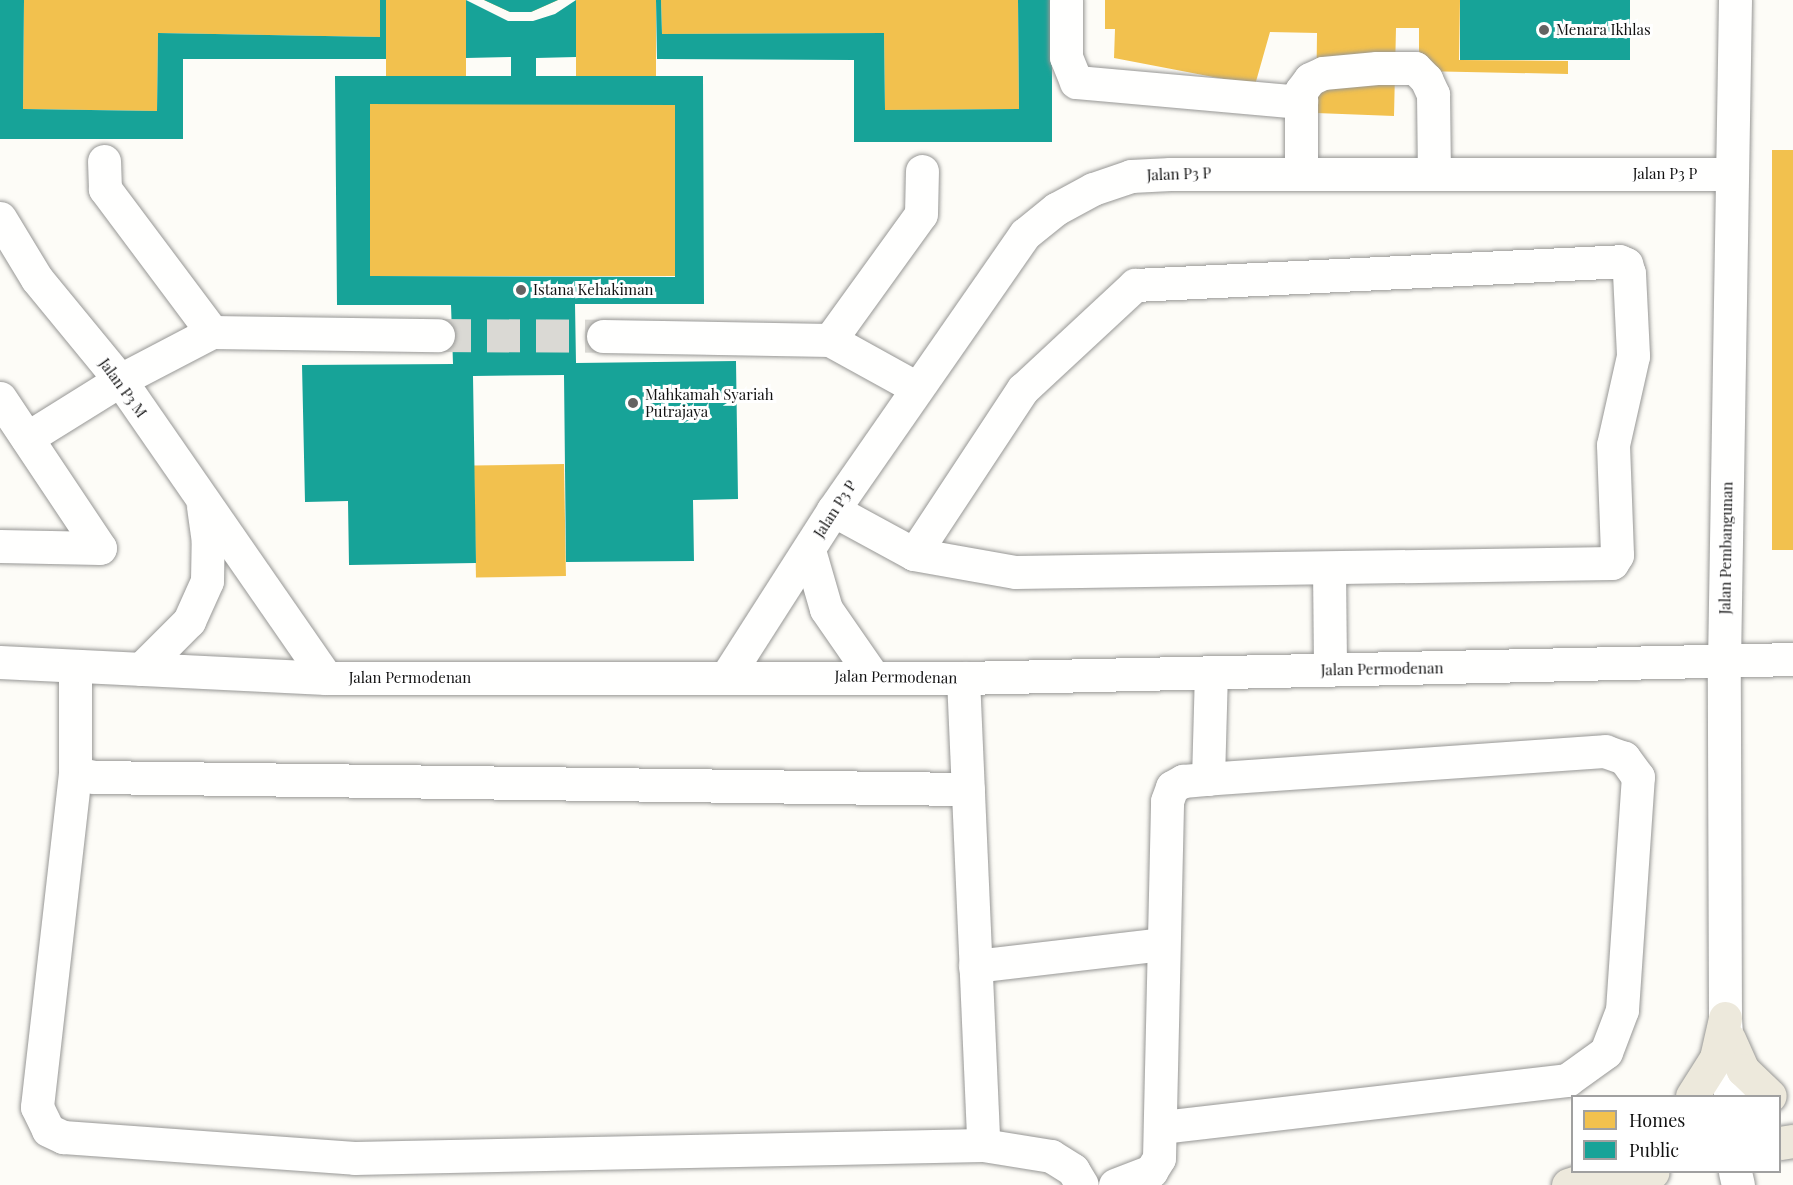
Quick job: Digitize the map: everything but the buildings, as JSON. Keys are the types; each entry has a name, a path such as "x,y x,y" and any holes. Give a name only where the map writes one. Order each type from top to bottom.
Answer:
{"main road":[{"path":"1693,1095 1716,1058 1727,1029"},
{"path":"1727,1029 1743,1070 1769,1095"},
{"path":"1568,1185 1605,1173"},
{"path":"1597,1185 1649,1173"}],"street":[{"path":"1066,0 1066,57 1076,82 1301,102"},
{"name":"Jalan Pembangunan","path":"1730,1095 1727,1029 1724,663 1735,0"},
{"path":"1301,173 1301,91 1310,79 1323,74 1415,68 1432,94 1434,172"},
{"path":"104,161 105,189 212,332"},
{"path":"830,340 921,214 922,171"},
{"name":"Jalan P3 P","path":"727,676 833,510 1025,234 1056,209 1093,189 1131,176 1434,172 1732,174"},
{"name":"Jalan P3 M","path":"0,218 37,279 120,380 202,502 326,678"},
{"name":"Jalan P3 M","path":"0,246 37,279"},
{"path":"833,510 914,554 1015,572 1612,563 1617,555 1613,445 1633,356 1626,264 1135,285 1023,389 914,554"},
{"path":"27,438 120,380 212,332 438,335"},
{"path":"603,336 830,340 917,388"},
{"path":"0,398 100,548 0,546"},
{"name":"Jalan P3 M","path":"141,669 189,621 207,581 208,542 202,502"},
{"name":"Jalan P3 P","path":"809,550 826,609 873,677"},
{"path":"1329,569 1330,670"},
{"name":"Jalan Permodenan","path":"0,662 326,678 727,676 963,678 1724,663 1793,659"},
{"path":"75,666 75,773 37,1107 48,1130 63,1137 354,1158 983,1145 1051,1156 1073,1170 1082,1185"},
{"path":"1208,779 1211,674"},
{"path":"963,678 983,1145"},
{"path":"1115,1185 1151,1171 1159,1158 1162,1127 1163,944 1167,801 1172,787 1183,781 1605,751 1624,758 1638,777 1622,1010 1606,1052 1567,1080 1162,1127"},
{"path":"75,773 94,777 968,789"},
{"path":"975,966 1163,944"}],"tunnel":[{"path":"438,335 603,336"}],"place":[{"name":"Menara Ikhlas","path":"1544,30"},
{"name":"Istana Kehakiman","path":"521,290"},
{"name":"Mahkamah Syariah Putrajaya","path":"633,403"}]}
